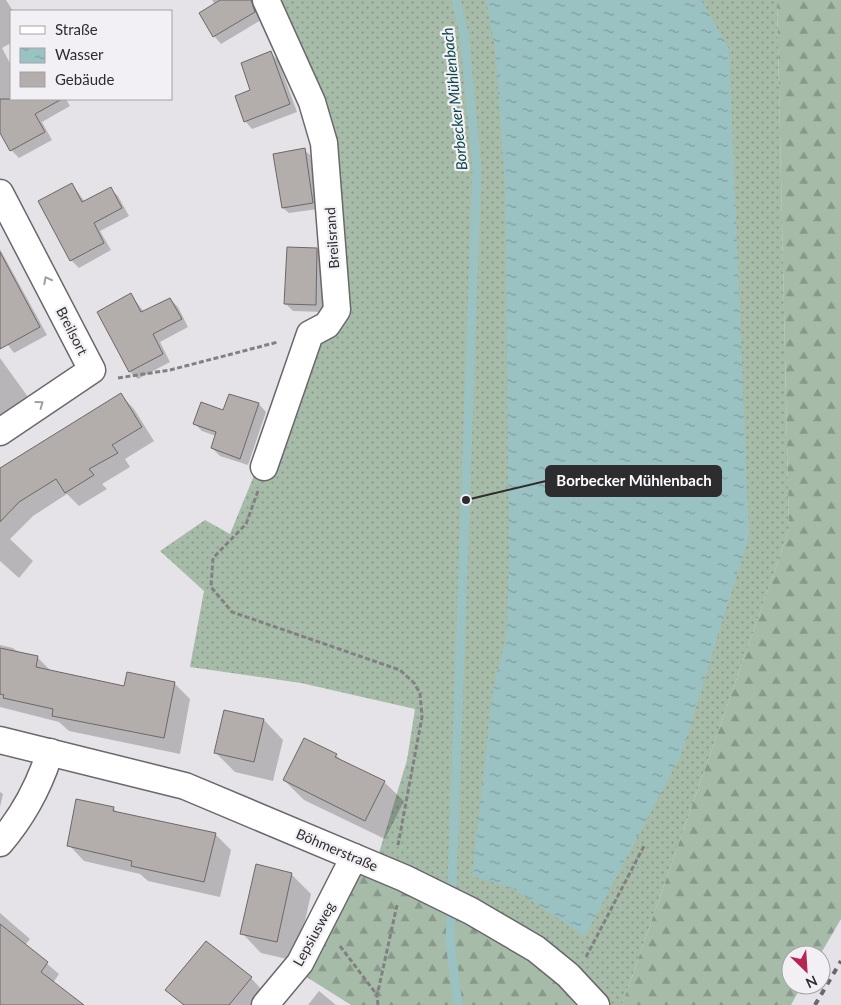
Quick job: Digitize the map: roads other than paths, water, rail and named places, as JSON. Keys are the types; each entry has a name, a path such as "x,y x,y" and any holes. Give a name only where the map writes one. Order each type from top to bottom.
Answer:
{"street":[{"name":"Breilsrand","path":"264,467 310,334 327,325 337,310 324,143 312,102 266,0"},
{"name":"Breilsort","path":"0,193 92,370 0,432"},
{"name":"Böhmerstraße","path":"0,740 185,786 403,878 471,911 536,949 568,975 596,1005"},
{"path":"0,843 20,821 41,780 50,752"},
{"name":"Lepsiusweg","path":"264,1005 300,963 354,858"}],"water":[{"path":"486,0 701,0 729,49 749,536 681,755 585,936 512,888 472,876 493,690 507,633 509,551 505,186 495,48"}],"waterway":[{"name":"Borbecker Mühlenbach","path":"456,0 464,33 477,167 450,941 458,1005"}],"railway":[{"path":"815,1005 841,961"}],"place":[{"name":"Borbecker Mühlenbach","path":"466,500"}]}
